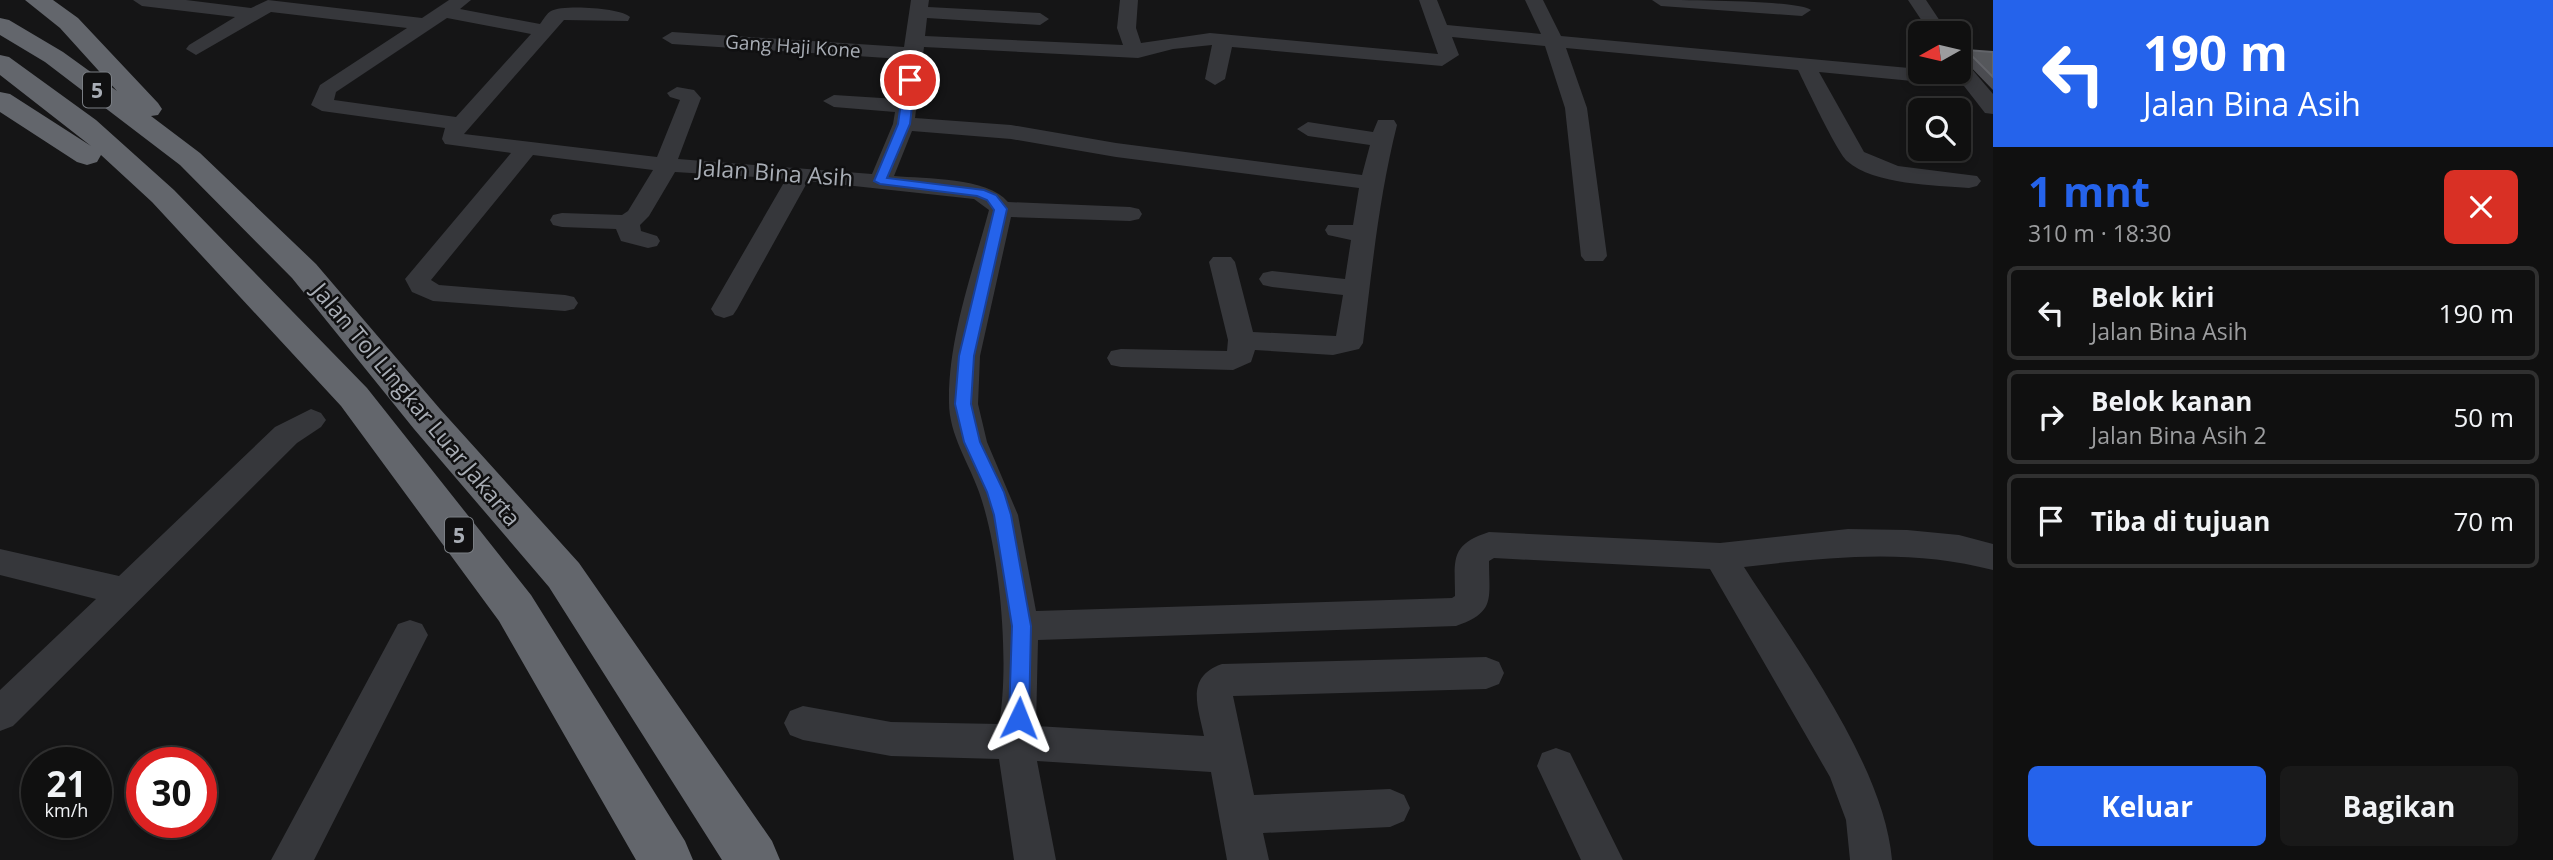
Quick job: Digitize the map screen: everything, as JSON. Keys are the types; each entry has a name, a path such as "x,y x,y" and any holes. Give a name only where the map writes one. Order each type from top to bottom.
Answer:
{"highway":[{"path":"45,2 124,79 190,159"},
{"name":"Jalan Tol Lingkar Luar Jakarta","path":"0,25 54,57 190,159 304,271 427,419 564,575 753,860"},
{"name":"Jalan Tol Lingkar Luar Jakarta","path":"0,63 86,126 163,196 354,397 515,608 666,860"},
{"path":"0,100 91,158 163,196"}],"street":[{"path":"142,0 253,14"},
{"path":"462,0 327,89 322,105 453,123 525,54 535,35 563,13 621,17"},
{"path":"1129,0 1125,30 1129,42 1138,51"},
{"path":"1427,0 1441,30 1804,63 1908,69"},
{"path":"1534,0 1553,39 1579,120 1594,256"},
{"path":"1661,0 1802,10"},
{"path":"1917,0 1931,21"},
{"path":"195,49 253,14 272,6 425,24"},
{"path":"880,181 904,115 919,6 1040,19"},
{"path":"445,12 535,35"},
{"name":"Gang Haji Kone","path":"672,38 915,48 1138,51 1178,41 1223,41 1435,60 1449,55 1441,30"},
{"path":"1215,79 1223,41"},
{"path":"1804,63 1855,156 1868,165 1900,173 1969,181"},
{"path":"1971,72 1993,73"},
{"path":"1971,82 1993,108"},
{"path":"562,220 627,222 636,216 666,164 691,98 687,94 677,93"},
{"path":"834,101 1116,150 1371,183"},
{"name":"Jalan Bina Asih","path":"453,123 453,139 666,164 801,173 979,192 992,198 1001,209"},
{"path":"1242,340 1333,346 1349,343 1355,288 1366,235 1371,183 1384,132 1308,129"},
{"path":"526,149 418,279 421,286 433,293 565,303"},
{"path":"724,309 801,173"},
{"path":"1035,860 1015,742 1019,718 1021,626 1002,515 979,456 963,404 966,356 1001,209 1130,214"},
{"path":"627,222 630,236 648,241"},
{"path":"1337,230 1366,235"},
{"path":"1121,358 1233,361 1241,355 1242,340 1222,262"},
{"path":"1272,279 1355,288"},
{"path":"0,714 286,435 311,420"},
{"path":"1021,626 1430,615 1456,612 1472,604 1472,555 1489,545 1720,556 1848,542 1907,542 1959,548 1993,556"},
{"path":"1720,556 1776,645 1852,779 1869,829 1871,860"},
{"path":"0,562 126,592"},
{"path":"292,860 410,635"},
{"path":"1248,860 1214,694 1216,686 1222,680 1486,673"},
{"path":"803,723 891,738 1015,742 1225,755"},
{"path":"1556,766 1602,860"},
{"path":"1239,815 1390,808"}],"building":[{"path":"1971,50 1993,52 1993,77 1971,55"}],"route":[{"path":"910,80 904,124 880,181 979,192 992,198 1001,209 966,356 963,404 972,442 986,470 1002,515 1021,626 1019,718"}]}
